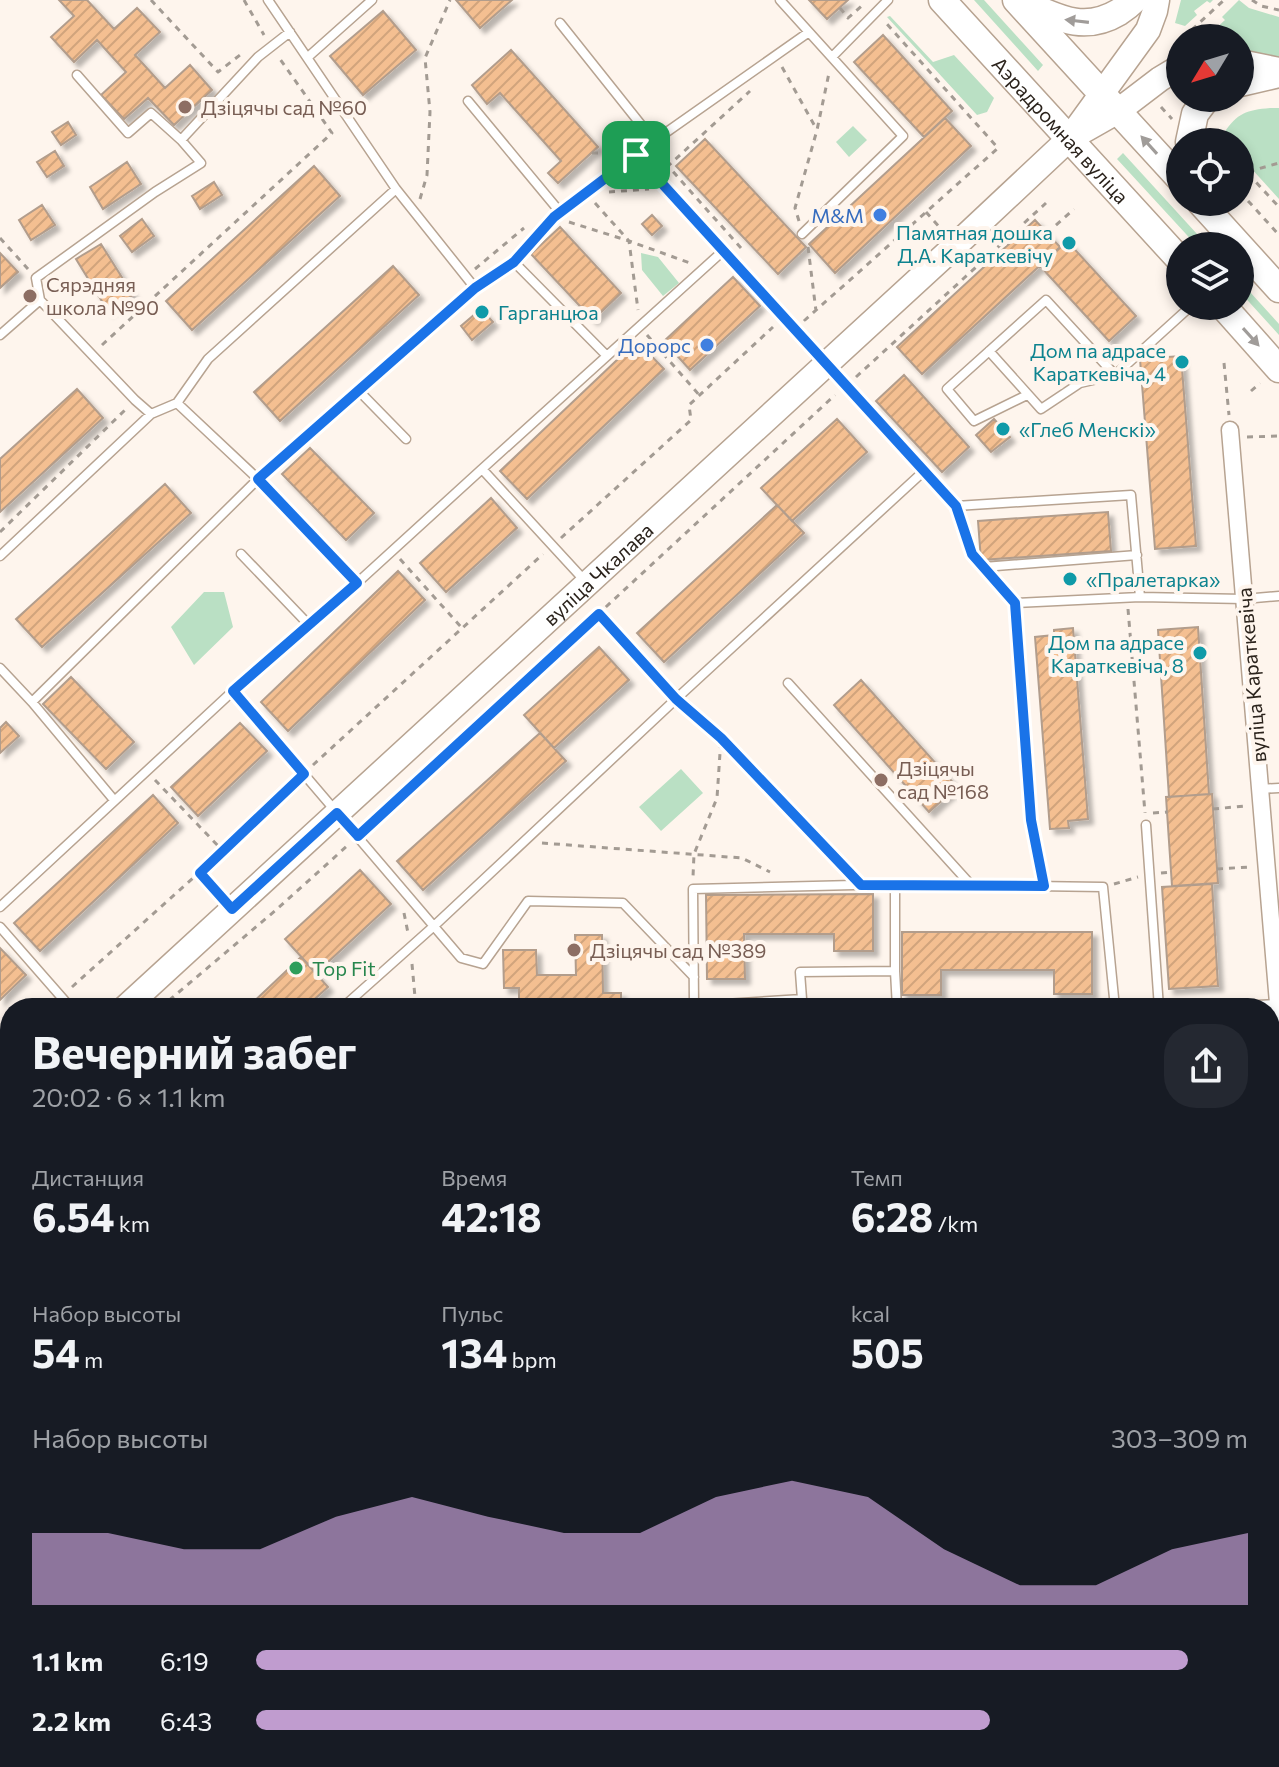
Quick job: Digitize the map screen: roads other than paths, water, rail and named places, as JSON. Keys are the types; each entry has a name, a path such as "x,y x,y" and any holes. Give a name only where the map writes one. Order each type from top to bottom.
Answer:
{"main road":[{"name":"Аэрадромная вуліца","path":"942,0 1166,245"},
{"path":"1016,0 1054,17 1094,23 1108,18 1134,0"},
{"path":"1016,0 1166,164"},
{"path":"1110,102 1148,30 1157,0"},
{"path":"1254,66 1279,72"},
{"path":"1254,79 1279,72"},
{"name":"вуліца Чкалава","path":"136,998 1110,102 1166,75"},
{"path":"1213,216 1279,289"},
{"path":"1218,216 1225,229"},
{"path":"1235,320 1279,369"}],"street":[{"name":"вуліца Караткевіча","path":"1230,434 1277,956 1278,998"}],"lane":[{"path":"268,0 396,189 475,288"},
{"path":"308,57 372,0"},
{"path":"780,0 903,136 802,234"},
{"path":"832,57 888,0"},
{"path":"560,23 654,141"},
{"path":"181,140 258,57 290,32"},
{"path":"32,702 258,479 475,288 514,262 557,214 809,32"},
{"path":"77,75 128,133 151,113 201,163 155,192 36,278 40,300 151,414"},
{"path":"468,101 557,214"},
{"path":"636,155 956,506 972,554 984,567 1137,555"},
{"path":"0,556 151,414 177,403 208,359 396,189"},
{"path":"0,907 233,691 357,583 723,251"},
{"path":"514,262 607,356"},
{"path":"0,335 40,300"},
{"path":"1027,395 974,421 947,389 1046,300 1115,375"},
{"path":"989,351 1041,409 1080,383 1115,375 1176,320"},
{"path":"359,391 406,439"},
{"path":"177,403 258,479 357,583"},
{"path":"482,469 587,583"},
{"path":"353,998 924,471"},
{"path":"956,506 1131,495 1140,597"},
{"path":"241,554 309,625"},
{"path":"1031,820 1015,603 1127,597 1244,599 1279,596"},
{"path":"0,668 114,800"},
{"path":"788,683 971,885"},
{"path":"233,691 461,958 483,964 528,901 623,903 694,977"},
{"path":"1261,797 1279,788"},
{"path":"1146,825 1158,998"},
{"path":"895,884 896,998"},
{"path":"694,998 693,889 895,884 1103,887 1114,998"},
{"path":"0,927 62,998"},
{"path":"803,998 800,972 895,971"}],"place":[{"name":"Дзіцячы сад №60","path":"185,107"},
{"name":"M&M","path":"880,215"},
{"name":"Памятная дошка Д.А. Караткевічу","path":"1069,243"},
{"name":"Сярэдняя школа №90","path":"30,296"},
{"name":"Гарганцюа","path":"482,312"},
{"name":"Дорорс","path":"707,345"},
{"name":"Дом па адрасе Караткевіча, 4","path":"1182,362"},
{"name":"«Глеб Менскі»","path":"1003,429"},
{"name":"«Пралетарка»","path":"1070,579"},
{"name":"Дом па адрасе Караткевіча, 8","path":"1200,653"},
{"name":"Дзіцячы сад №168","path":"881,780"},
{"name":"Дзіцячы сад №389","path":"574,950"},
{"name":"Top Fit","path":"296,968"}]}
